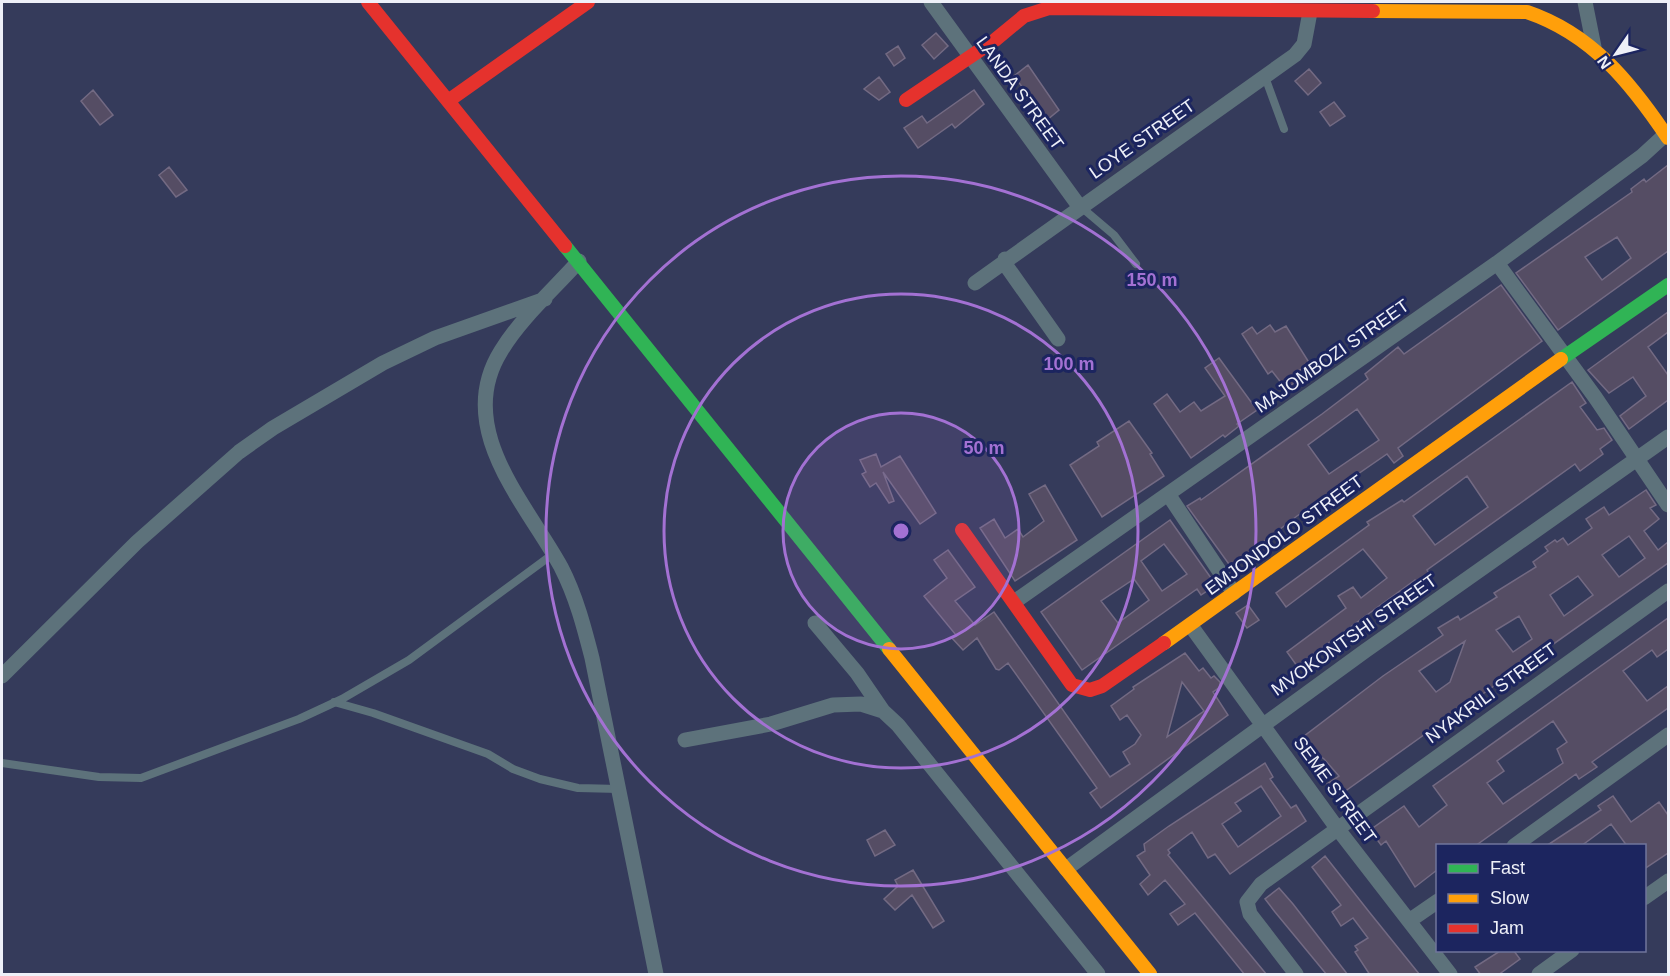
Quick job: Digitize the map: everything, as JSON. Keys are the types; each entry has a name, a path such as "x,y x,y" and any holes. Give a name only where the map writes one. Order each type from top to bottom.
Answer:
{"street":[{"path":"368,2 579,261 1150,975"},
{"path":"448,100 588,2"},
{"name":"LANDA STREET","path":"931,2 1079,206"},
{"path":"1585,2 1594,46"},
{"path":"906,100 969,55 995,40 1024,16 1049,8 1310,12 1527,12 1563,24 1594,46 1630,85 1667,136"},
{"name":"LOYE STREET","path":"975,283 1079,206 1265,77 1304,44 1310,12"},
{"name":"MAJOMBOZI STREET","path":"1014,602 1497,263 1667,136"},
{"path":"1005,259 1005,264 1024,293 1058,339"},
{"path":"579,261 500,352 487,388 486,425 514,492 553,554 573,593 582,619 656,975"},
{"path":"1497,263 1563,357 1595,397 1668,505"},
{"name":"EMJONDOLO STREET","path":"962,530 1064,676 1081,689 1090,690 1102,686 1191,626 1563,357 1668,285"},
{"path":"4,673 145,534 239,452 273,428 383,363 414,348 509,309 545,299"},
{"name":"MVOKONTSHI STREET","path":"1066,869 1264,723 1668,437"},
{"path":"1168,494 1234,593"},
{"name":"NYAKRILI STREET","path":"1296,975 1250,914 1247,902 1261,884 1668,591"},
{"path":"815,623 857,673 883,711 898,725 1032,888 1098,975"},
{"name":"SEME STREET","path":"1191,626 1264,723 1337,828 1450,975"},
{"path":"685,740 771,724 833,705 861,704 883,711"},
{"path":"1517,844 1668,735"},
{"path":"1646,897 1668,881"},
{"path":"1409,921 1436,902"},
{"path":"1539,975 1571,952"}],"lane":[{"path":"1265,77 1284,129"},
{"path":"1079,206 1114,235 1136,264"},
{"path":"2,763 99,777 141,778 299,719 409,660 553,554"},
{"path":"2,687 4,673"},
{"path":"334,702 373,713 488,754 513,769 540,779 578,788 619,789"},
{"path":"1136,958 1136,975"}],"building":[{"path":"936,33 948,46 934,59 922,45"},
{"path":"898,46 905,58 894,66 886,54"},
{"path":"1028,65 1059,110 1047,120 1014,76"},
{"path":"1309,69 1321,83 1308,95 1295,81"},
{"path":"879,77 890,92 879,100 864,89"},
{"path":"93,90 113,115 100,125 81,101"},
{"path":"974,90 984,104 955,128 952,124 918,148 904,128 922,116 927,123"},
{"path":"1334,102 1345,116 1330,126 1320,112"},
{"path":"1668,165 1668,251 1558,330 1516,273 1632,192 1631,189 1644,179 1646,182","holes":["1617,237 1631,258 1602,280 1585,257"]},
{"path":"169,167 187,190 176,197 159,175"},
{"path":"1501,285 1542,341 1398,448 1403,456 1394,463 1387,454 1297,516 1231,567 1187,506 1200,498 1201,500 1322,414 1368,379 1365,374 1398,347 1404,354","holes":["1357,409 1379,440 1329,474 1308,445"]},
{"path":"1668,312 1668,332 1648,347 1668,375 1668,400 1629,429 1620,416 1646,396 1633,377 1609,393 1588,370"},
{"path":"1270,325 1275,332 1286,326 1310,364 1295,373 1299,379 1286,389 1272,371 1268,374 1242,334 1252,327 1257,334"},
{"path":"1219,358 1257,410 1237,424 1239,426 1225,437 1223,435 1191,458 1154,404 1167,394 1180,412 1194,402 1201,411 1225,396 1205,368"},
{"path":"1572,382 1586,403 1580,407 1597,430 1604,428 1612,440 1600,449 1603,454 1580,471 1575,464 1427,570 1431,576 1419,585 1415,580 1297,666 1287,652 1346,608 1338,596 1353,587 1361,598 1387,578 1363,549 1286,607 1276,593 1369,525 1367,522 1402,500 1404,502","holes":["1467,476 1488,507 1435,545 1413,516"]},
{"path":"1129,421 1152,453 1150,454 1164,476 1102,517 1070,465 1099,446 1097,442"},
{"path":"876,454 881,467 900,456 936,513 920,524 883,472 894,501 889,503 876,483 870,487 862,474 866,472 860,460"},
{"path":"1045,485 1077,540 1015,581 980,528 994,519 1005,538 1018,529 1023,537 1044,521 1029,494"},
{"path":"1646,490 1656,505 1650,508 1659,519 1644,531 1658,550 1668,542 1668,563 1456,713 1458,716 1445,726 1442,722 1337,797 1327,784 1339,776 1324,759 1313,751 1309,754 1299,740 1383,676 1443,635 1438,628 1458,616 1460,620 1497,597 1494,593 1536,567 1533,562 1548,551 1545,547 1563,538 1568,545 1592,528 1586,519 1604,507 1609,515","holes":["1629,536 1645,558 1619,577 1602,555","1578,576 1593,595 1564,616 1550,595","1519,616 1532,639 1513,652 1496,630","1465,641 1450,682 1436,692 1419,671"]},
{"path":"1170,520 1216,585 1201,595 1197,589 1082,670 1041,612","holes":["1164,544 1187,574 1162,591 1141,561","1134,579 1149,600 1118,623 1101,601"]},
{"path":"948,550 975,587 955,601 975,625 994,612 1110,777 1130,764 1123,752 1135,744 1141,735 1127,715 1120,720 1111,706 1134,689 1133,687 1185,653 1199,671 1203,668 1211,678 1214,676 1220,682 1220,687 1213,692 1228,715 1101,808 1090,793 1097,788 1008,663 999,670 996,669 977,638 963,650 952,638 956,635 924,596 947,578 934,560","holes":["1182,682 1204,711 1167,737"]},
{"path":"1248,605 1259,620 1247,628 1236,613"},
{"path":"1668,618 1668,649 1657,657 1652,650 1623,671 1647,701 1668,686 1668,708 1592,762 1597,767 1579,779 1576,774 1478,844 1436,844 1436,871 1415,887 1386,841 1381,845 1370,830 1404,806 1419,827 1447,805 1433,786","holes":["1553,721 1567,742 1557,749 1563,763 1503,804 1487,783 1504,771 1497,761"]},
{"path":"1265,763 1273,777 1270,779 1291,808 1296,805 1306,821 1230,874 1215,854 1208,858 1192,832 1168,850 1170,853 1168,855 1267,975 1245,975 1195,913 1178,925 1170,914 1185,904 1165,880 1148,895 1140,884 1150,875 1137,856 1145,851 1144,844","holes":["1261,786 1281,816 1238,847 1222,824 1241,811 1235,803"]},
{"path":"1613,796 1631,822 1659,802 1668,815 1668,853 1646,868 1646,844 1626,844 1611,824 1584,844 1549,844 1601,810 1598,806"},
{"path":"885,830 895,845 875,856 867,840"},
{"path":"1325,856 1420,975 1370,975 1355,952 1358,950 1355,946 1368,938 1353,918 1341,926 1332,912 1341,905 1312,867"},
{"path":"913,870 944,921 933,928 912,895 895,910 884,899 898,886 895,880"},
{"path":"1279,888 1348,975 1327,975 1275,912 1265,899"},
{"path":"1498,952 1515,952 1520,959 1498,975 1481,975 1475,967"}],"traffic: fast":[{"path":"565,246 889,649"},
{"path":"1561,359 1668,285"}],"traffic: slow":[{"path":"1373,11 1527,12 1550,21 1571,33 1608,63 1640,98 1668,138"},
{"path":"1164,643 1561,359"},
{"path":"889,649 1150,974"}],"traffic: jam":[{"path":"368,2 565,246"},
{"path":"448,101 588,2"},
{"path":"906,100 995,40 1024,16 1049,8 1373,11"},
{"path":"962,530 1072,685 1090,690 1102,686 1164,643"}]}
